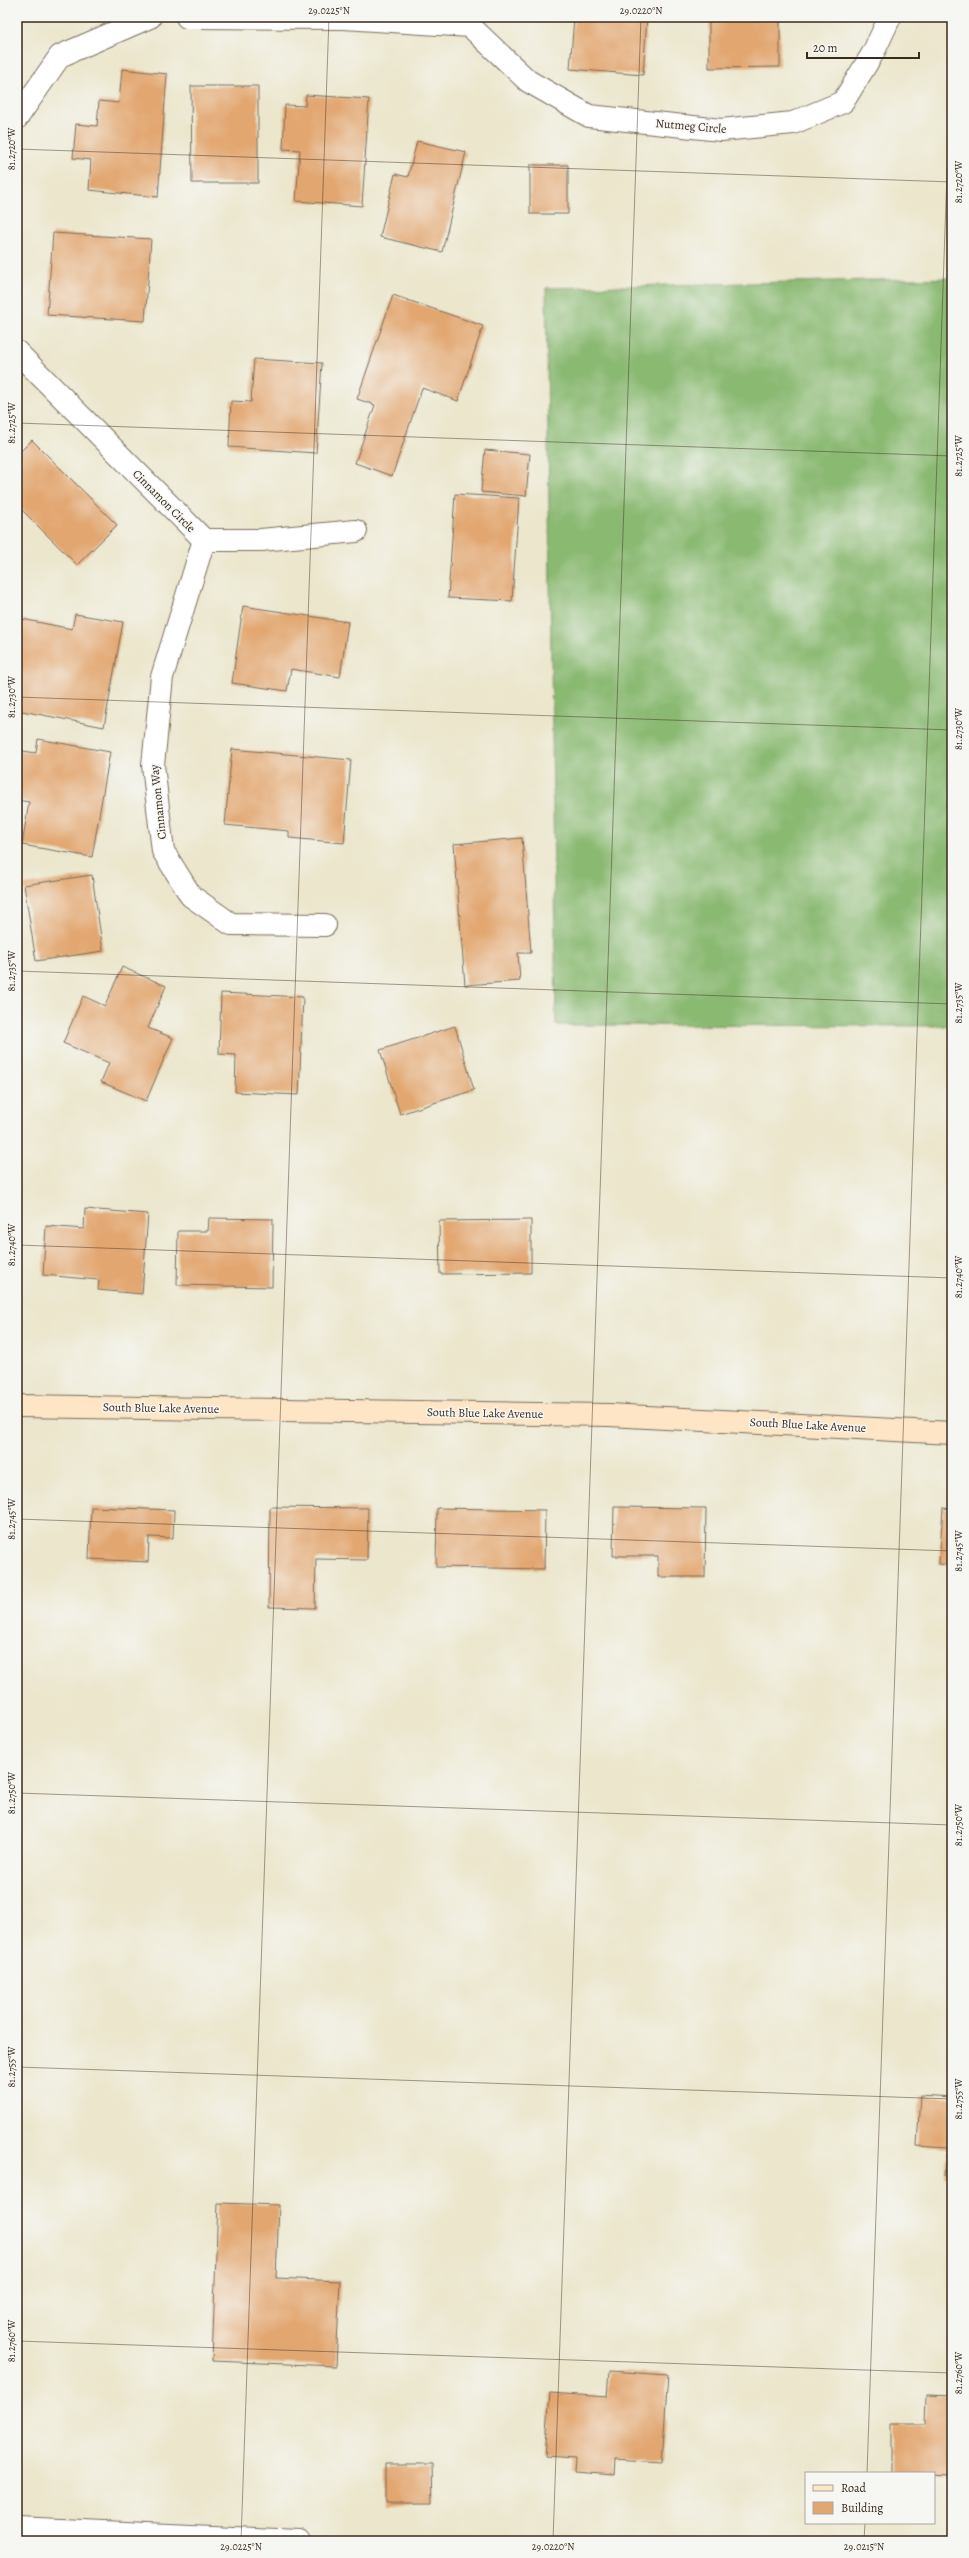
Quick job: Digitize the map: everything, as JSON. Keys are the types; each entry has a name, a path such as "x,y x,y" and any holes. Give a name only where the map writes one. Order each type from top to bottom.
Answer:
{"main road":[{"name":"South Blue Lake Avenue","path":"17,1406 609,1415 952,1433"}],"street":[{"path":"17,118 60,56 150,17"},
{"path":"187,17 344,18 470,22"},
{"name":"Nutmeg Circle","path":"470,22 528,81 589,116 721,130 793,123 843,102 873,53 890,17"},
{"name":"Cinnamon Circle","path":"17,352 204,540 261,540 356,531"},
{"name":"Cinnamon Way","path":"204,540 162,677 153,765 163,851 190,896 231,924 325,925"},
{"path":"17,2528 299,2541"}],"green space":[{"path":"952,278 952,1026 556,1025 546,288"}],"building":[{"path":"574,17 647,17 643,75 570,69"},
{"path":"709,17 780,17 780,67 709,68"},
{"path":"122,69 167,74 158,197 89,190 91,160 73,158 76,124 97,126 99,101 119,103"},
{"path":"191,86 258,86 258,183 192,183"},
{"path":"306,95 369,99 362,206 296,201 300,150 283,149 285,105 305,106"},
{"path":"417,141 466,152 442,252 380,237 395,174 408,177"},
{"path":"530,165 568,165 568,214 530,214"},
{"path":"53,233 151,239 145,321 47,315"},
{"path":"393,295 483,326 458,401 422,388 392,476 355,463 375,405 357,399"},
{"path":"254,359 322,363 316,453 229,447 231,401 251,402"},
{"path":"32,440 117,525 77,565 17,505 17,455"},
{"path":"485,450 530,454 526,496 481,492"},
{"path":"455,494 519,498 512,601 448,598"},
{"path":"243,606 348,622 340,677 291,669 287,691 232,683"},
{"path":"75,614 123,622 104,727 17,710 21,671 17,670 17,618 72,629"},
{"path":"38,739 110,752 92,857 22,845 29,802 17,800 17,750 36,753"},
{"path":"232,749 351,760 344,843 289,838 289,831 225,825"},
{"path":"522,838 531,953 518,953 520,981 465,985 454,844"},
{"path":"92,875 103,951 36,961 24,885"},
{"path":"122,967 166,986 148,1028 173,1038 146,1101 101,1082 109,1063 63,1043 83,996 105,1006"},
{"path":"221,993 303,997 299,1095 235,1092 236,1055 219,1054"},
{"path":"455,1026 474,1090 400,1114 380,1050"},
{"path":"85,1209 148,1214 142,1294 98,1290 99,1280 43,1275 46,1226 84,1229"},
{"path":"209,1218 273,1219 272,1287 177,1285 178,1231 208,1231"},
{"path":"531,1220 531,1273 440,1274 439,1221"},
{"path":"91,1507 174,1510 173,1538 149,1537 148,1562 89,1559"},
{"path":"270,1507 368,1508 367,1560 316,1559 315,1608 269,1607"},
{"path":"614,1507 706,1508 705,1577 658,1577 658,1556 613,1556"},
{"path":"437,1508 545,1510 544,1569 436,1567"},
{"path":"943,1508 952,1509 952,1565 939,1564"},
{"path":"920,2095 952,2097 952,2177 944,2177 947,2148 917,2146"},
{"path":"218,2203 279,2205 276,2278 340,2281 336,2366 212,2361"},
{"path":"609,2371 668,2375 662,2462 615,2459 614,2475 574,2472 575,2458 545,2456 550,2393 607,2397"},
{"path":"927,2395 952,2396 952,2475 935,2474 935,2472 892,2472 892,2425 926,2425"},
{"path":"385,2464 432,2464 433,2504 385,2504"}]}
